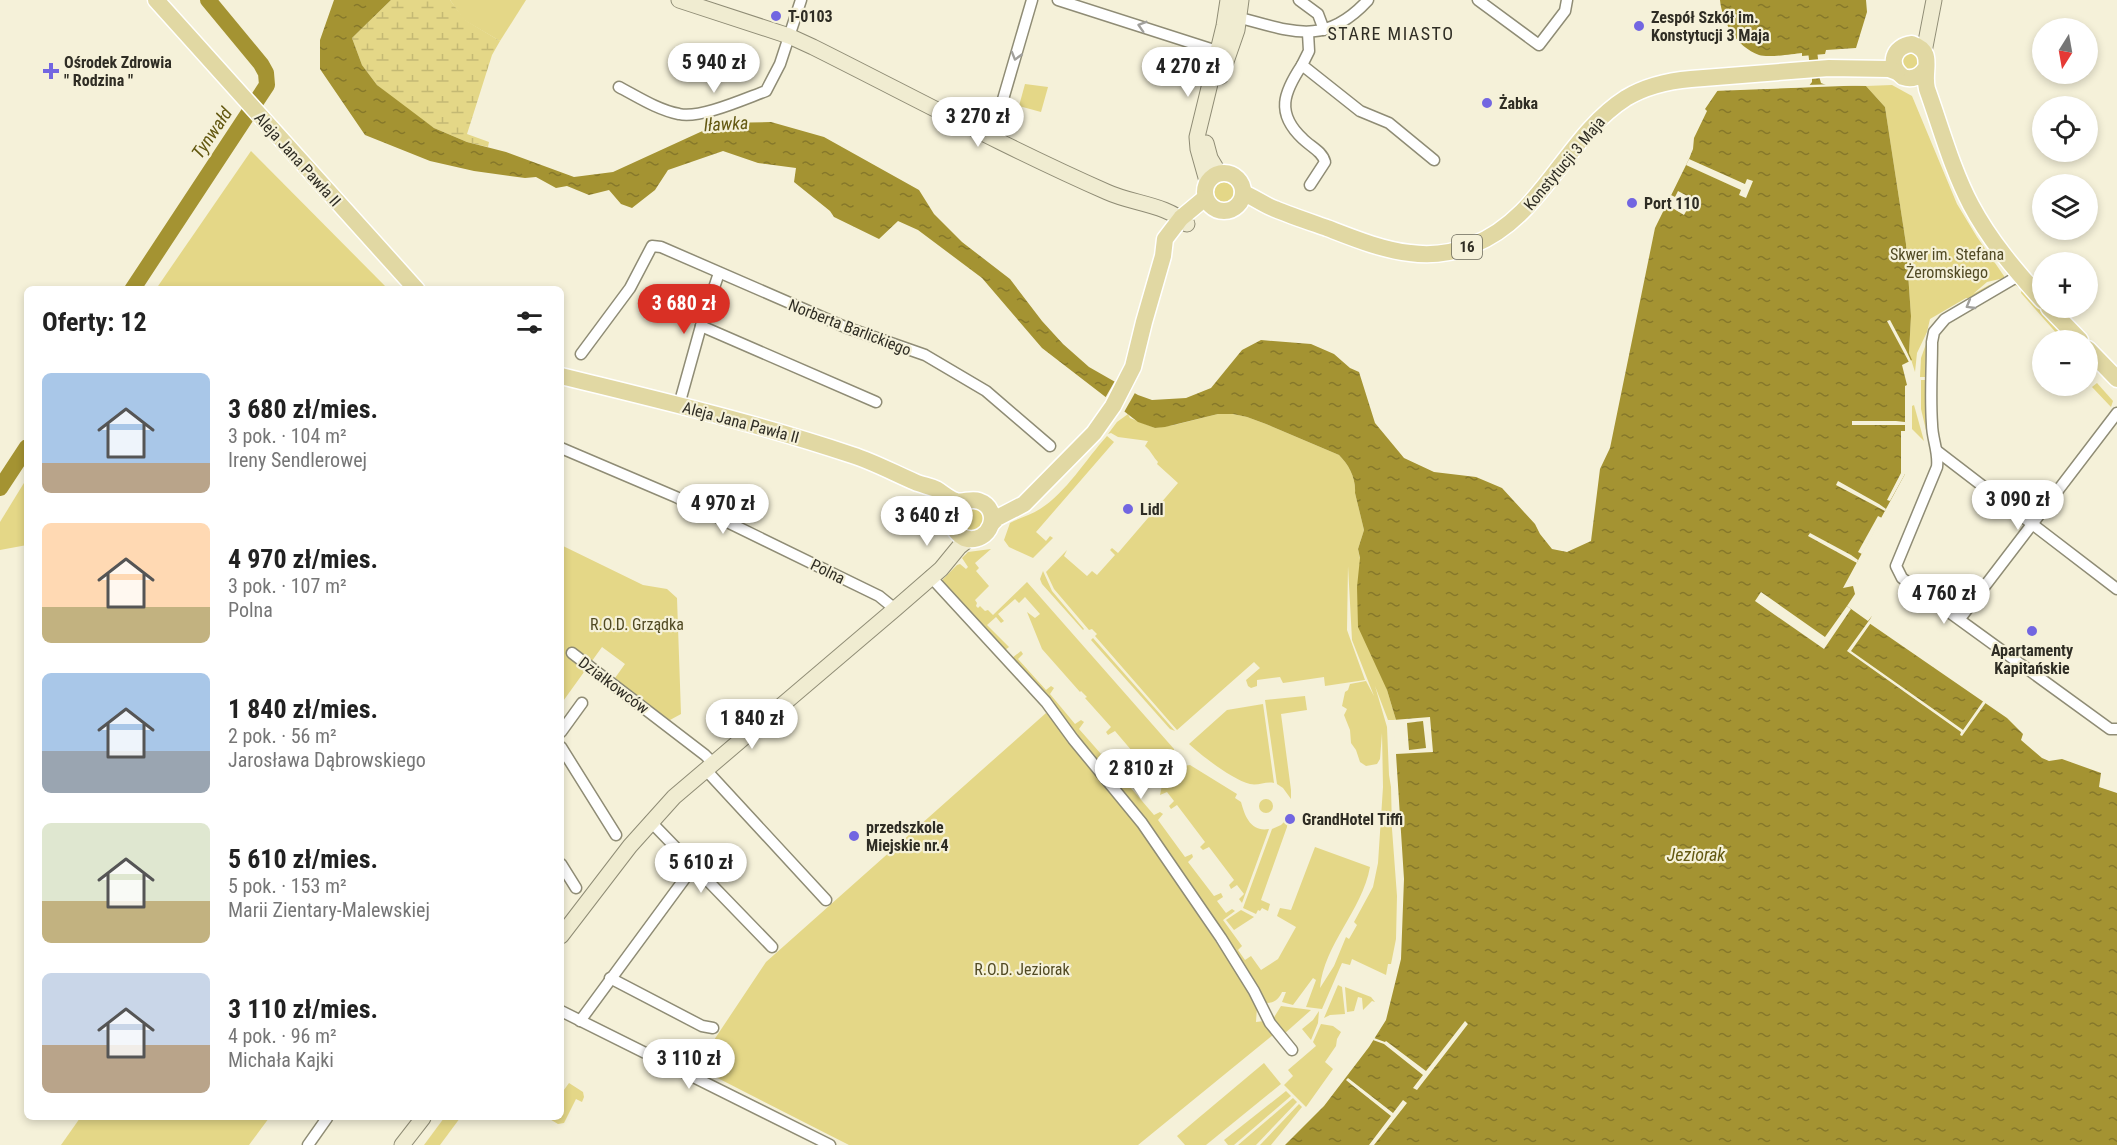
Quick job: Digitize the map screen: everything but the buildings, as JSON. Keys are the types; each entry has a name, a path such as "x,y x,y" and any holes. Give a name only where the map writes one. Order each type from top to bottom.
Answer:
{"main road":[{"name":"Aleja Jana Pawła II","path":"156,0 413,286"},
{"path":"1949,153 1918,93 1893,62 1902,48 1916,45 1924,52 1927,58 1925,69 1927,89 1963,188 1978,218 1998,248 2032,289"},
{"name":"Konstytucji 3 Maja","path":"1829,68 1887,56 1902,48"},
{"name":"Konstytucji 3 Maja","path":"1241,198 1399,252 1424,255 1453,251 1491,237 1515,220 1533,202 1598,122 1612,108 1637,92 1672,81 1829,68 1889,69 1902,75"},
{"path":"1902,75 1917,77 1925,69"},
{"name":"16","path":"1211,190 1226,172 1238,179 1241,198"},
{"path":"1032,494 1018,497 1000,506 987,506 976,500 965,501 955,509 953,521 960,535 969,539 984,536 997,518 1024,504 1082,445 1108,415 1128,380 1163,256 1165,239 1211,190 1218,210 1226,211 1233,208 1241,198"},
{"path":"2059,318 2070,330"},
{"path":"2098,359 2117,379"},
{"name":"Aleja Jana Pawła II","path":"564,377 825,445 884,466 956,501 965,501"},
{"name":"Aleja Jana Pawła II","path":"916,482 949,510 953,521"},
{"path":"987,506 992,523"}],"street":[{"path":"680,0 813,46 992,137 1109,193 1166,211 1184,221"},
{"path":"619,87 681,115 695,115 765,91 780,64 801,0"},
{"path":"992,137 1032,0"},
{"path":"1058,0 1217,51"},
{"path":"1211,190 1198,149 1197,137 1217,51 1231,11 1241,0"},
{"path":"1299,0 1318,14 1324,30"},
{"path":"1231,11 1273,27 1308,33 1324,30 1349,19 1368,0"},
{"path":"1478,0 1539,45 1565,11 1567,0"},
{"path":"1902,48 1922,23 1933,0"},
{"path":"1924,52 1933,0"},
{"path":"1211,190 1207,128 1224,64 1231,11"},
{"path":"1308,33 1309,51 1288,87 1285,103 1288,119 1302,138 1323,155 1325,162 1310,186"},
{"path":"1302,65 1360,111 1389,123 1434,160"},
{"name":"Norberta Barlickiego","path":"580,354 630,288 652,246 661,247 845,327 925,355 986,391 1050,446"},
{"path":"679,405 701,326 719,273"},
{"path":"2020,275 1945,319 1934,332 1932,421 1937,451 1935,474 1896,566 1902,578 2110,729 2117,729"},
{"path":"701,326 876,402"},
{"path":"1962,616 2117,413"},
{"name":"Polna","path":"564,449 676,497 879,596 895,609"},
{"path":"1937,451 2117,589"},
{"path":"932,575 936,564 951,541 953,521"},
{"path":"564,932 650,821 709,765 941,569 959,546 969,539"},
{"path":"932,575 1046,702 1142,824 1221,938 1254,991 1270,1023 1292,1050"},
{"name":"Działkowców","path":"572,653 705,754 709,765 826,900"},
{"path":"564,728 582,702"},
{"path":"564,752 616,835"},
{"path":"650,821 772,947"},
{"path":"580,1021 694,866"},
{"path":"564,869 576,888"},
{"path":"610,978 702,1026 713,1028"},
{"path":"564,1013 830,1145"},
{"path":"308,1145 326,1120"},
{"path":"402,1145 421,1120"}],"green space":[{"path":"391,0 450,0 465,20 500,41 492,55 467,134 489,142 488,147 467,142 434,128 377,85 362,65 352,38"},
{"path":"450,0 526,0 500,41 464,20"},
{"path":"1914,50 1922,62 1910,73 1899,64 1901,55"},
{"path":"1025,84 1048,87 1041,112 1019,106"},
{"name":"Skwer im. Stefana Żeromskiego","path":"1892,85 1912,96 1957,204 2004,276 2004,278 1987,282 1973,294 1995,284 1974,298 1966,298 1930,319 1927,332 1917,353 1915,372 1909,353 1911,316 1906,244 1885,107 1866,86"},
{"path":"251,151 385,286 158,286"},
{"path":"1224,179 1232,183 1236,191 1232,199 1224,203 1216,199 1212,191 1216,183"},
{"path":"2013,284 2021,285 2032,298 2032,305 2021,293 2022,289"},
{"path":"2043,318 2050,318 2060,330 2054,330"},
{"path":"1926,344 1926,377 1920,377 1921,358"},
{"path":"1921,380 1926,380 1926,430 1921,409"},
{"path":"2098,384 2113,401 2111,407 2098,393"},
{"path":"1914,405 1924,441 1912,429 1912,406"},
{"path":"1128,414 1130,418 1155,428 1218,414 1247,417 1339,455 1349,467 1353,477 1364,530 1358,549 1387,690 1396,720 1388,720 1375,686 1387,727 1397,896 1396,939 1391,964 1388,964 1386,975 1352,959 1350,965 1342,963 1322,1009 1306,1007 1316,980 1313,978 1293,1005 1282,1002 1286,992 1282,992 1278,999 1272,1002 1264,1001 1135,806 1132,806 1012,658 1021,651 1023,654 1018,659 1046,690 1051,686 1054,688 1050,694 1075,724 1081,720 1084,722 1079,729 1109,763 1116,758 1118,761 1113,767 1154,815 1160,812 1163,814 1158,820 1185,857 1192,854 1193,857 1188,862 1214,896 1221,893 1223,897 1217,901 1226,913 1232,909 1235,911 1223,920 1242,946 1238,950 1245,960 1251,956 1261,970 1278,959 1296,927 1277,916 1280,908 1291,910 1315,847 1370,867 1359,898 1328,957 1320,988 1334,966 1346,937 1349,939 1357,925 1354,922 1373,887 1378,863 1383,787 1382,733 1380,759 1377,764 1366,766 1360,762 1351,743 1350,730 1344,715 1347,709 1342,706 1345,692 1350,684 1366,681 1374,696 1352,640 1348,566 1347,630 1365,680 1325,686 1324,677 1283,683 1280,677 1257,680 1257,686 1251,688 1246,680 1260,668 1254,662 1177,730 1095,636 1097,634 1092,629 1089,630 1054,589 1046,572 1067,550 1064,556 1087,576 1092,571 1097,575 1115,555 1110,550 1112,548 1118,553 1178,483 1157,464 1158,462 1145,446 1148,441 1108,434 1117,422"},
{"path":"1107,436 1114,442 1036,532 1046,541 1050,536 1053,538 1033,558 1009,547 1004,540 1010,523 1036,511 1058,494"},
{"path":"24,483 24,546 0,550 0,522"},
{"path":"972,507 981,510 984,519 981,528 972,531 963,528 960,519 963,510"},
{"name":"R.O.D. Grządka","path":"564,546 643,585 667,589 677,598 681,714 670,720 623,687 615,678 625,664 602,647 564,700"},
{"path":"991,549 975,563 979,568 976,571 989,586 975,600 976,606 978,608 980,606 985,611 988,610 993,615 1027,582 1174,749 1173,759 1155,776 1150,778 1144,776 1149,771 1115,731 1108,735 1106,732 1111,727 1085,698 1087,697 1042,649 1027,612 1035,618 1040,614 1025,597 1019,603 1015,599 998,614 1004,621 1001,623 996,617 987,625 1009,647 1005,650 943,583 943,579 957,565 960,564 966,569 968,567 962,558 968,552"},
{"path":"1043,571 1052,591 1083,630 1042,584 1040,579"},
{"path":"1093,638 1175,731 1170,729 1091,640"},
{"path":"1305,696 1307,710 1281,714 1291,799 1277,784 1265,700"},
{"path":"1263,704 1274,783 1243,782 1218,767 1189,744 1227,710"},
{"name":"R.O.D. Jeziorak","path":"1046,713 1138,825 1250,993 1257,1007 1256,1022 1264,1021 1273,1035 1138,1145 849,1145 696,1067 766,962"},
{"path":"1190,765 1237,794 1235,798 1241,802 1253,826 1269,829 1242,903 1239,899 1244,894 1237,885 1231,889 1229,885 1234,880 1209,847 1203,850 1200,847 1205,842 1177,805 1171,809 1169,806 1174,801 1167,792 1160,795 1162,785 1183,766"},
{"path":"1266,799 1271,801 1273,806 1271,811 1266,813 1261,811 1259,806 1261,801"},
{"path":"1288,820 1287,827 1261,900 1270,904 1268,911 1262,908 1256,914 1243,908 1272,829"},
{"path":"1241,910 1254,917 1234,930 1226,920"},
{"path":"1338,985 1342,987 1345,1014 1330,1015 1324,1018"},
{"path":"1345,987 1371,997 1375,1002 1372,1001 1363,1010 1362,998 1358,997 1354,1011 1347,1012"},
{"path":"1281,1006 1311,1010 1284,1034 1273,1019"},
{"path":"1319,1011 1318,1023 1311,1040 1302,1029 1313,1020"},
{"path":"1321,1024 1333,1026 1341,1032 1336,1046 1325,1062 1333,1069 1306,1107 1284,1085 1293,1076 1288,1070 1316,1046 1313,1042"},
{"path":"1264,1063 1281,1084 1206,1145 1185,1145 1177,1136"},
{"path":"569,1083 583,1092 584,1097 582,1102 576,1099 564,1123 558,1124 551,1120 564,1120 564,1090"},
{"path":"1286,1091 1291,1096 1234,1145 1228,1145 1224,1140"},
{"path":"1293,1098 1297,1102 1256,1145 1238,1145"},
{"path":"1299,1104 1302,1107 1271,1145 1260,1145"},
{"path":"79,1120 268,1120 249,1145 61,1145"},
{"path":"443,1120 459,1120 440,1145 424,1145"}],"water":[{"name":"Jeziorak","path":"334,0 391,0 352,38 362,65 377,85 434,128 467,142 506,152 574,177 613,172 720,123 771,122 824,137 919,190 934,214 962,242 1010,279 1063,344 1089,367 1138,395 1152,400 1186,398 1211,388 1242,350 1261,340 1311,344 1334,354 1350,368 1359,372 1375,423 1404,458 1434,472 1476,477 1502,488 1535,524 1552,549 1567,552 1591,541 1600,469 1610,448 1655,228 1689,159 1694,138 1707,111 1705,109 1718,90 1808,87 1812,82 1812,77 1819,76 1821,83 1826,85 1866,86 1885,107 1906,244 1911,316 1909,353 1912,360 1902,365 1907,385 1905,386 1905,474 1843,588 1853,586 1855,594 1847,606 1868,621 1872,616 1869,623 2007,718 2023,734 2021,740 2042,758 2049,761 2062,759 2101,773 2099,787 2117,793 2117,1145 1285,1145 1324,1106 1369,1047 1386,1020 1401,959 1404,879 1396,720 1387,690 1358,627 1357,587 1360,558 1358,549 1364,530 1353,477 1343,459 1339,455 1266,424 1233,414 1218,414 1155,428 1138,422 1042,348 982,278 918,230 898,221 879,239 834,217 830,211 794,182 796,168 758,163 723,151 668,170 655,190 632,208 621,204 609,190 589,195 567,186 556,188 536,177 525,178 474,171 430,161 365,135 320,69 320,40"},
{"path":"1720,0 1866,0 1867,12 1856,48 1826,50 1825,54 1802,56 1802,53 1763,56 1744,46 1732,33 1724,17"}],"pier":[{"path":"1865,83 1870,85 1714,91 1716,88"},
{"path":"1689,159 1745,184 1747,179 1753,181 1746,198 1739,195 1741,190 1686,165"},
{"path":"1678,191 1693,199 1684,215 1669,206 1672,201 1669,199 1671,195 1675,197"},
{"path":"1890,320 1912,363 1910,364 1887,321"},
{"path":"1116,379 1136,391 1123,414 1104,400"},
{"path":"1852,421 1896,421 1905,422 1905,425 1852,425"},
{"path":"1901,431 1905,431 1905,474 1890,501 1887,500 1901,473"},
{"path":"1838,481 1879,504 1886,509 1885,511 1836,485"},
{"path":"1878,516 1882,518 1862,554 1858,552"},
{"path":"1810,533 1851,555 1858,560 1857,563 1808,536"},
{"path":"1761,592 1825,637 1847,606 1851,609 1824,649 1755,601"},
{"path":"1873,615 1875,617 1851,651 1963,730 1984,700 1987,701 1962,736 1961,732 1847,651"},
{"path":"1430,717 1433,752 1396,754 1393,720","holes":["1423,721 1426,748 1409,750 1407,723"]},
{"path":"1465,1021 1468,1024 1417,1090 1413,1088 1423,1075 1384,1044 1373,1040 1374,1038 1386,1041 1426,1071"},
{"path":"1348,1078 1393,1113 1403,1100 1407,1103 1374,1145 1369,1145 1391,1116 1346,1080"}],"waterway":[{"name":"Tynwałd","path":"135,286 267,85 266,73 261,64 208,0"},
{"path":"1813,55 1815,71"},
{"name":"Tynwałd","path":"0,488 24,452"}],"place":[{"name":"T-0103","path":"776,16"},
{"name":"Zespół Szkół im. Konstytucji 3 Maja","path":"1639,26"},
{"name":"Ośrodek Zdrowia \" Rodzina \"","path":"51,71"},
{"name":"Żabka","path":"1487,103"},
{"name":"Port 110","path":"1632,203"},
{"name":"Lidl","path":"1128,509"},
{"name":"Apartamenty Kapitańskie","path":"2032,631"},
{"name":"GrandHotel Tiffi","path":"1290,819"},
{"name":"przedszkole Miejskie nr.4","path":"854,836"}],"district":[{"name":"STARE MIASTO","path":"1391,34"}],"water label":[{"name":"Iławka","path":"726,124"}]}
